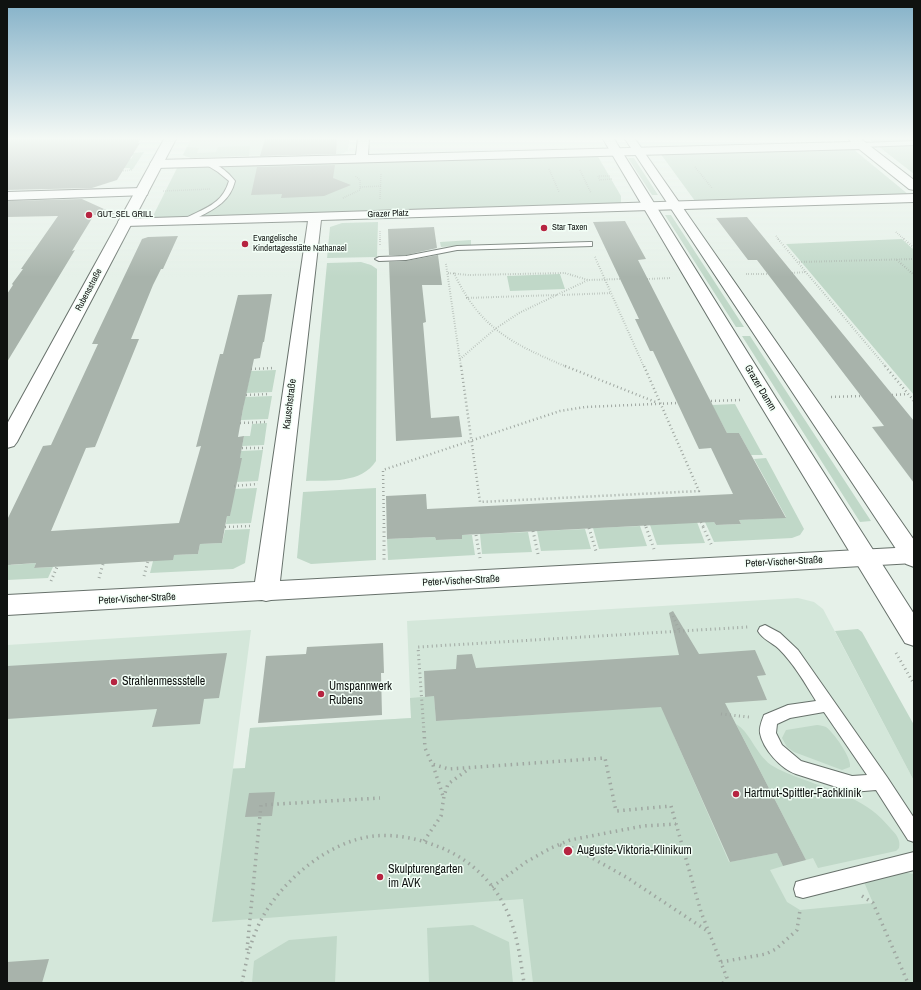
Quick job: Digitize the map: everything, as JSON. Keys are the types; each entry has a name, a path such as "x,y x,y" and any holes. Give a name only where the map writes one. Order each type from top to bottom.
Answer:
{"street":[{"name":"Rubensstraße","path":"7,442 145,185"},
{"name":"Grazer Damm","path":"637,185 914,636"},
{"path":"661,185 913,556"},
{"path":"7,196 142,192"},
{"name":"Grazer Platz","path":"125,222 914,198"},
{"name":"Kauschstraße","path":"266,592 315,217"},
{"name":"Peter-Vischer-Straße","path":"7,605 913,556"}],"lane":[{"path":"187,221 222,201 231,189 231,185"},
{"path":"379,259 406,258 456,248 589,244"},
{"path":"765,632 774,636 792,654 882,782 914,834"},
{"path":"828,706 788,712 770,720 768,734 776,750 796,767 852,784 882,782"},
{"path":"803,888 914,861"}],"path":[{"path":"556,185 559,192"},
{"path":"587,185 593,198"},
{"path":"343,199 360,190 360,187 381,186 380,205"},
{"path":"167,191 206,190"},
{"path":"379,259 380,228"},
{"path":"896,232 914,248"},
{"path":"776,236 914,400"},
{"path":"447,265 480,502 699,491 589,244"},
{"path":"897,259 914,276"},
{"path":"798,262 914,259"},
{"path":"792,273 807,272"},
{"path":"448,273 469,276 565,273 588,280 620,280"},
{"path":"454,273 466,298 475,310 495,329 523,347 562,366 660,404"},
{"path":"742,275 767,274"},
{"path":"647,279 672,278"},
{"path":"460,359 495,329 519,313 588,280"},
{"path":"466,298 611,293"},
{"path":"251,369 279,368"},
{"path":"246,395 275,394"},
{"path":"892,394 909,394"},
{"path":"829,397 860,396"},
{"path":"711,401 749,400"},
{"path":"384,565 382,470 560,411 585,407 678,403"},
{"path":"240,423 271,421"},
{"path":"242,448 267,447"},
{"path":"234,486 262,484"},
{"path":"701,522 712,547"},
{"path":"645,525 654,550"},
{"path":"225,527 255,526"},
{"path":"589,528 596,553"},
{"path":"533,531 538,557"},
{"path":"476,534 480,560"},
{"path":"144,576 148,561"},
{"path":"99,579 103,564"},
{"path":"51,582 57,567"},
{"path":"674,616 680,632"},
{"path":"444,796 425,748 418,647 751,627 765,632"},
{"path":"721,714 770,720"},
{"path":"432,764 448,769 605,758 616,811 671,806 701,912 729,983"},
{"path":"424,841 441,816 444,796 448,784 470,768"},
{"path":"242,983 260,805 380,798"},
{"path":"492,887 526,862 551,848 570,840 643,826 676,824"},
{"path":"246,953 262,916 282,888 300,870 319,856 346,844 374,836 399,837 424,841 456,854 480,873 492,887 499,896 514,927 521,956 524,983"},
{"path":"560,845 576,849 626,877 709,932"},
{"path":"847,877 856,892 873,903 908,983"},
{"path":"721,962 766,954 776,949 797,930 800,910"},
{"path":"722,983 726,977"}],"shaded area":[{"path":"168,185 615,185 621,196 621,204 152,218"},
{"path":"646,185 652,185 658,195 652,195"},
{"path":"683,185 897,185 909,195 695,201"},
{"path":"665,215 671,215 744,327 736,327"},
{"path":"378,222 377,257 327,258 330,227 342,223"},
{"path":"902,239 914,250 914,395 786,244"},
{"path":"471,240 471,245 441,247 440,242"},
{"path":"361,262 371,265 377,269 376,461 362,474 354,477 335,480 306,481 327,263"},
{"path":"560,274 565,289 510,291 507,276"},
{"path":"742,336 750,336 871,521 860,522"},
{"path":"276,370 272,392 246,393 251,371"},
{"path":"272,396 268,419 241,420 245,397"},
{"path":"735,404 763,455 751,455 739,433 727,433 712,405"},
{"path":"267,423 264,445 242,446 244,436 250,436 252,424"},
{"path":"263,450 258,481 235,482 241,451"},
{"path":"766,458 804,529 800,535 792,538 714,542 705,522 714,522 716,525 741,524 739,520 786,517 754,459"},
{"path":"257,488 251,523 226,524 227,516 230,516 233,489"},
{"path":"376,488 376,560 311,564 297,558 303,492"},
{"path":"697,522 705,543 657,545 650,525"},
{"path":"640,526 647,546 599,549 593,528"},
{"path":"250,529 245,563 233,569 150,573 153,561 174,555 198,554 200,544 222,543 225,530"},
{"path":"585,529 591,549 541,551 537,531"},
{"path":"528,532 532,552 482,554 480,534"},
{"path":"462,535 472,535 475,555 388,560 387,539 435,537 436,540 462,539"},
{"path":"7,556 11,565 36,563 34,568 53,567 48,578 7,580"},
{"name":"Auguste-Viktoria-Klinikum","path":"798,598 814,602 823,609 914,781 914,983 7,983 7,645 251,630 233,768 245,768 250,728 411,718 407,621"},
{"path":"858,629 862,632 914,725 914,781 835,631"},
{"path":"434,696 436,721 671,706 674,736 729,862 777,853 783,866 770,870 787,902 800,910 873,903 864,882 902,872 914,874 914,983 533,983 523,899 212,922 233,769 245,768 250,728 411,718 410,698"},
{"path":"736,724 745,732 761,755 771,765 851,798 872,810 896,835 899,840 899,848 896,851 818,868 813,858 806,860"},
{"path":"817,725 826,727 842,746 850,763 850,767 842,770 794,752 787,747 782,738 786,730"},
{"path":"473,925 509,942 513,983 429,983 427,928"},
{"path":"337,936 335,983 252,983 254,961 289,940"}],"building":[{"path":"7,185 101,185 92,188 7,190"},
{"path":"253,185 351,185 324,196 281,198 282,194 251,195"},
{"path":"82,199 115,214 94,215 72,251 75,250 7,362 7,294 23,269 21,269 58,216 7,217 7,201"},
{"path":"747,217 914,421 914,483 872,427 884,426 757,260 748,260 716,218"},
{"path":"625,221 646,259 638,260 727,433 739,433 786,518 739,520 741,524 716,525 714,522 462,535 462,539 436,540 435,537 387,539 386,496 426,494 427,509 733,494 711,448 699,449 653,351 650,351 635,319 639,319 593,222"},
{"path":"434,227 437,248 406,255 389,255 388,229"},
{"path":"178,236 163,269 161,269 153,285 131,339 139,339 95,447 86,448 51,531 179,523 201,446 196,447 214,377 220,354 223,354 238,295 272,294 260,358 254,359 243,409 238,437 244,436 240,458 242,458 230,516 227,516 222,543 200,544 198,554 174,555 173,560 34,568 36,563 7,565 7,520 43,446 51,445 98,344 92,344 142,239 148,237"},
{"path":"438,255 442,285 422,285 426,322 423,323 431,418 459,416 462,437 396,441 389,262 406,261"},
{"name":"Hartmut-Spittler-Fachklinik","path":"673,611 699,654 755,650 766,675 757,676 767,700 725,703 806,860 783,866 777,853 730,862 661,707 436,721 434,696 425,697 424,671 456,669 457,655 472,654 476,668 679,655 669,613"},
{"name":"Umspannwerk Rubens","path":"383,643 384,673 381,673 382,715 258,723 266,656 306,654 307,647"},
{"name":"Strahlenmessstelle","path":"227,653 219,698 204,699 200,724 152,727 157,709 7,719 7,666"},
{"path":"275,792 272,816 245,817 249,793"},
{"path":"49,959 42,983 7,983 7,962"}],"place":[{"name":"GUT_SEL GRILL","path":"89,215"},
{"name":"Star Taxen","path":"544,228"},
{"name":"Evangelische Kindertagesstätte Nathanael","path":"245,244"},
{"name":"Strahlenmessstelle","path":"114,682"},
{"name":"Umspannwerk Rubens","path":"321,694"},
{"name":"Hartmut-Spittler-Fachklinik","path":"736,794"},
{"name":"Auguste-Viktoria-Klinikum","path":"568,851"},
{"name":"Skulpturengarten im AVK","path":"380,877"}]}
